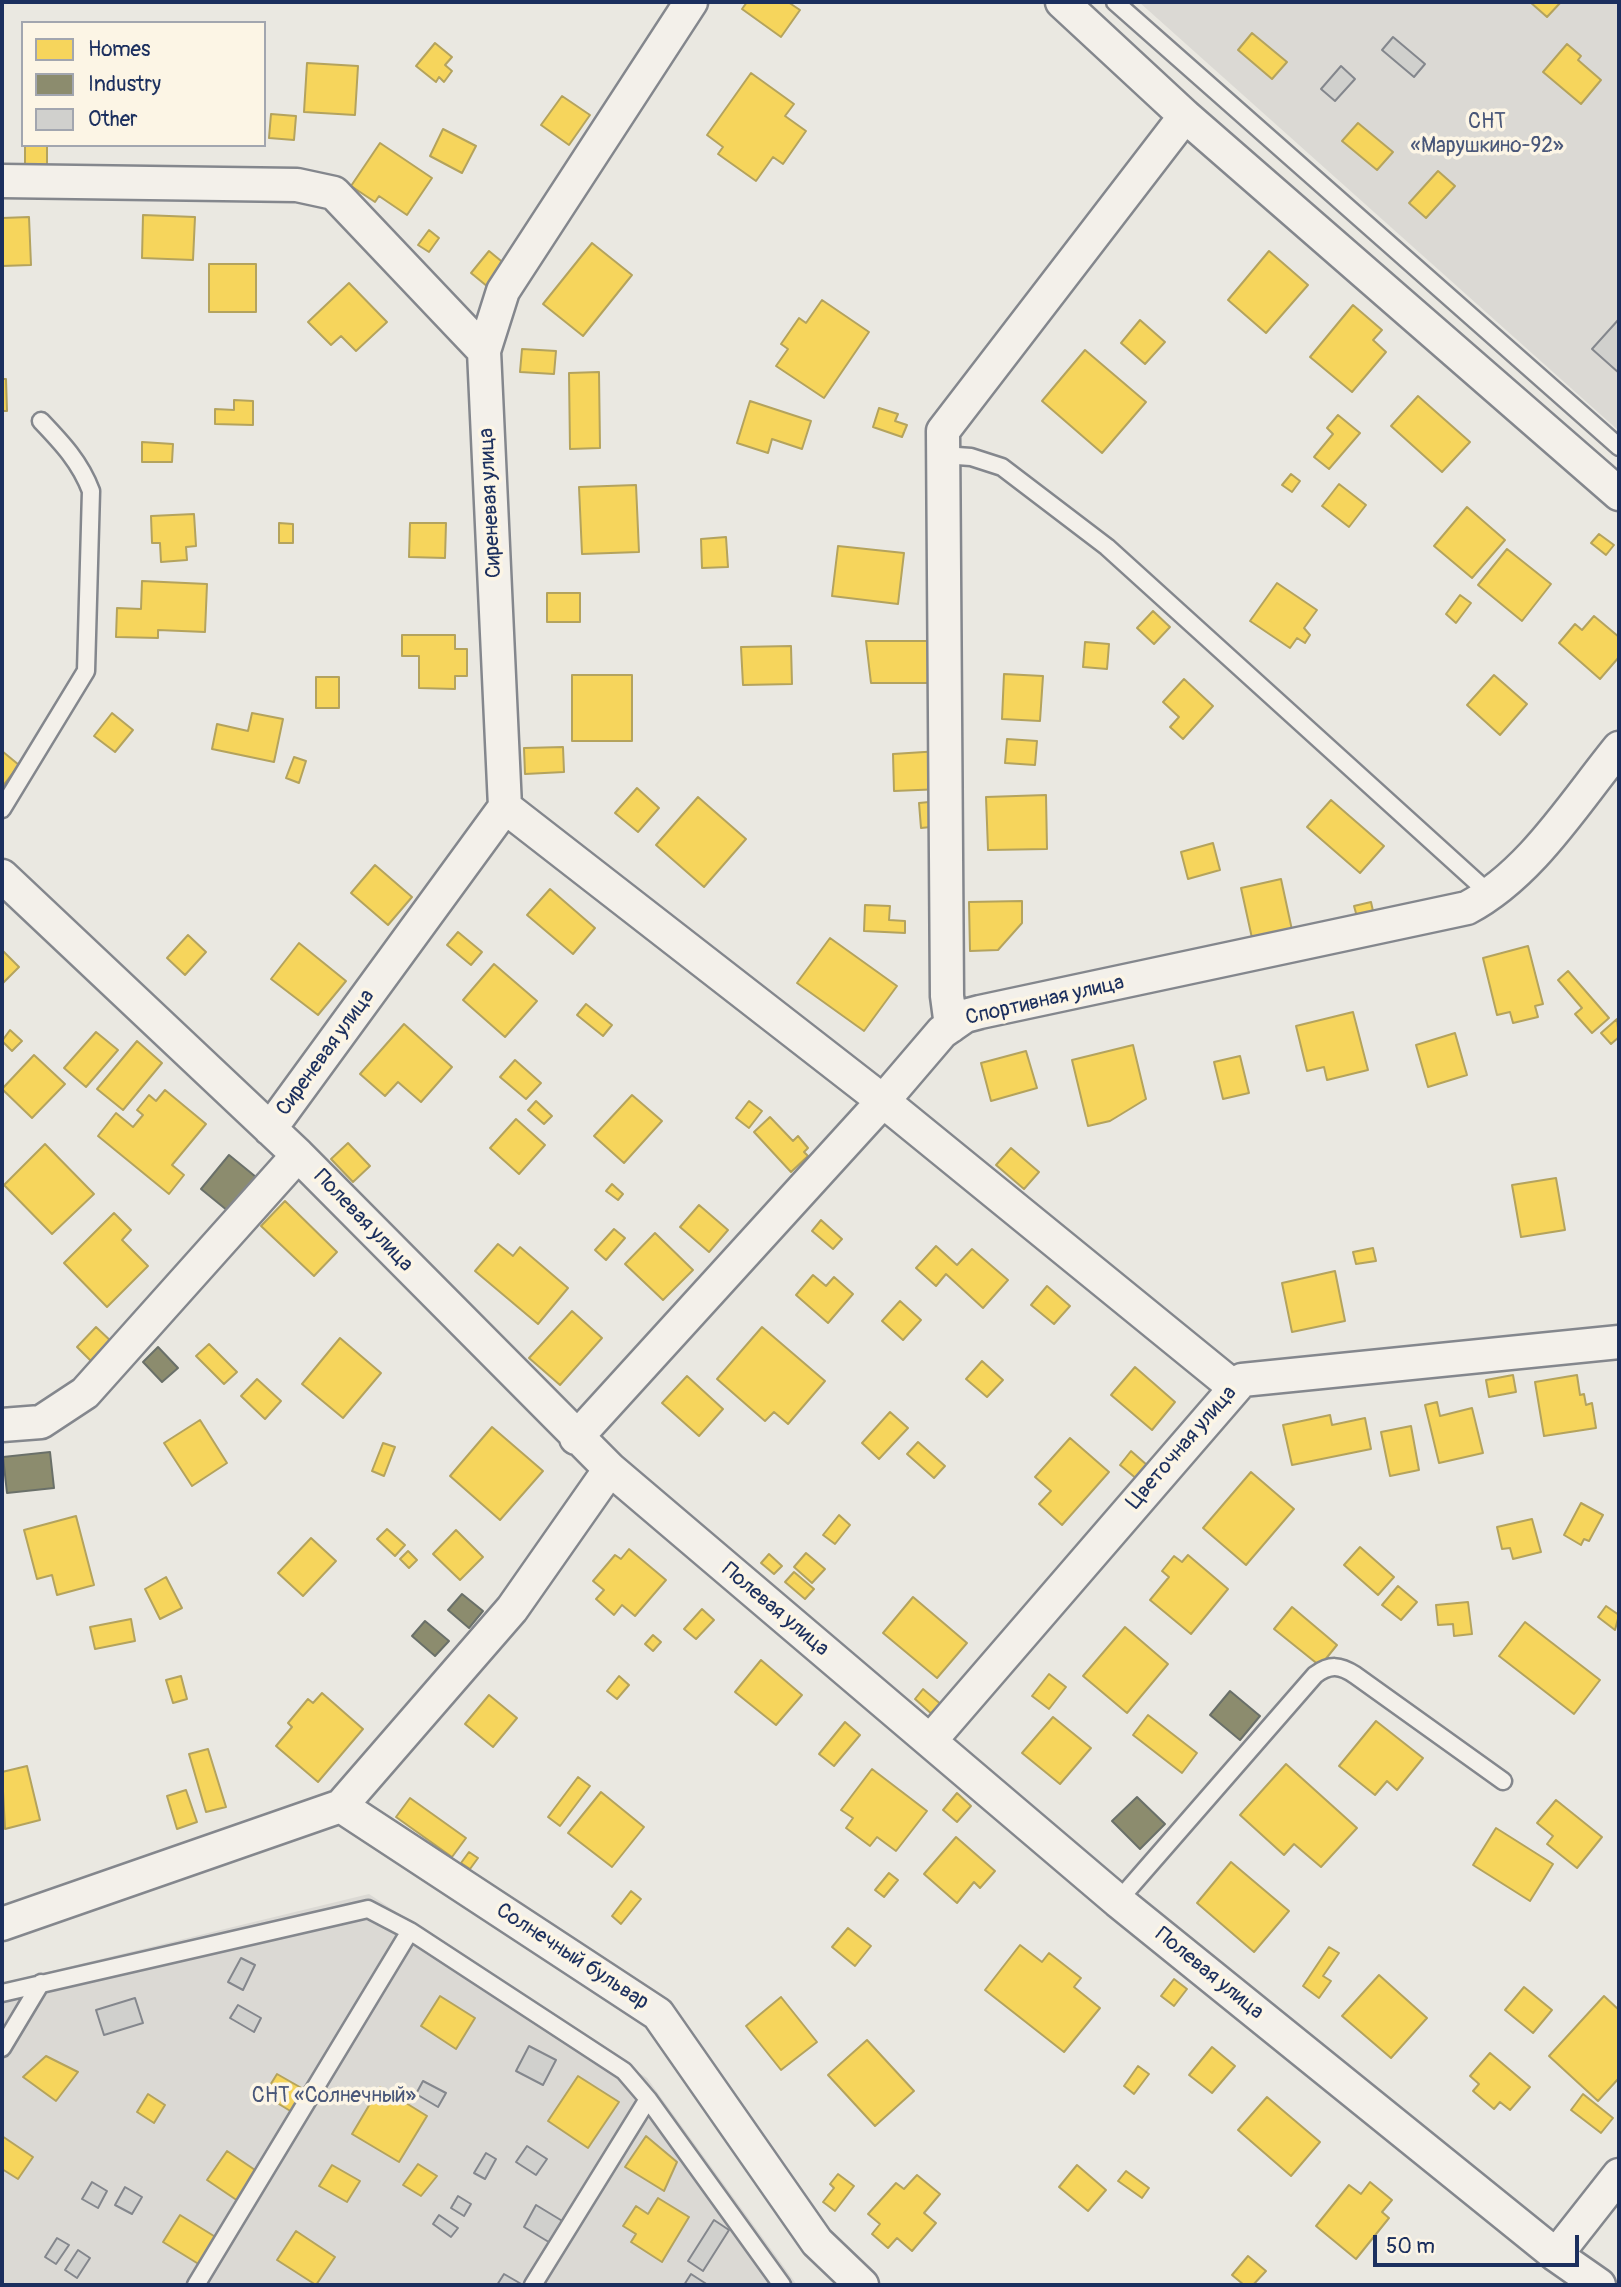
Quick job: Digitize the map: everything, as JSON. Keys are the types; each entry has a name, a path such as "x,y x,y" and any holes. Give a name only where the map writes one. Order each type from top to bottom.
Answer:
{"street":[{"path":"2,181 297,185 334,193 484,351 503,291 691,2"},
{"path":"1062,2 1185,116 1619,494"},
{"path":"951,1026 947,996 943,431 1185,116"},
{"name":"Сиреневая улица","path":"270,1129 505,807 484,351"},
{"name":"Спортивная улица","path":"576,1438 883,1101 942,1032 965,1016 1451,913 1491,895 1524,865 1619,748"},
{"path":"505,807 883,1101 1234,1387"},
{"name":"Полевая улица","path":"2,876 298,1155 576,1438 610,1469 1118,1901 1556,2255 1599,2285"},
{"path":"2,1425 41,1422 85,1393 298,1155"},
{"name":"Цветочная улица","path":"930,1741 1234,1387 1250,1377 1619,1342"},
{"path":"2,1924 341,1806 512,1609 610,1469"},
{"name":"Солнечный бульвар","path":"341,1806 658,2014 817,2242 862,2285"},
{"path":"1556,2255 1619,2175"}],"lane":[{"path":"1115,2 1619,447"},
{"path":"2,809 86,671 91,491 84,471 70,451 41,421"},
{"path":"943,455 971,457 1002,467 1097,538 1491,895"},
{"path":"1118,1901 1315,1675 1325,1668 1336,1666 1355,1675 1503,1781"},
{"path":"2,1993 368,1909 410,1931 624,2071 648,2099 782,2285"},
{"path":"196,2285 410,1931"},
{"path":"2,2048 41,1983"},
{"path":"533,2285 648,2099"}],"green space":[{"name":"СНТ «Марушкино-92»","path":"1139,2 1619,2 1619,431"},
{"name":"СНТ «Солнечный»","path":"369,1894 647,2078 797,2285 2,2285 2,1983"}],"building: Homes":[{"path":"747,2 788,2 800,10 781,37 742,9"},
{"path":"1530,2 1561,2 1547,17"},
{"path":"1252,33 1287,62 1272,79 1238,50"},
{"path":"435,43 452,57 445,65 452,71 444,82 439,77 436,82 416,66"},
{"path":"1567,44 1581,56 1578,60 1601,80 1581,104 1543,72"},
{"path":"307,63 358,66 355,115 304,112"},
{"path":"751,73 794,104 785,116 806,131 783,164 773,157 756,181 718,154 723,147 707,135"},
{"path":"562,96 590,115 569,145 541,125"},
{"path":"271,114 296,116 294,140 269,138"},
{"path":"1358,123 1393,152 1377,170 1342,141"},
{"path":"443,129 476,146 462,173 430,156"},
{"path":"380,143 432,178 407,215 379,196 375,202 351,186"},
{"path":"25,147 47,147 47,166 25,166"},
{"path":"1438,171 1455,186 1426,218 1409,203"},
{"path":"143,215 195,217 193,260 142,258"},
{"path":"29,217 31,265 2,266 2,218"},
{"path":"429,230 439,238 429,252 418,245"},
{"path":"592,243 632,275 583,336 543,304"},
{"path":"489,251 506,265 488,287 471,273"},
{"path":"1269,251 1308,285 1266,333 1228,300"},
{"path":"209,264 256,264 256,312 209,312"},
{"path":"349,283 387,322 356,351 341,336 331,345 308,322"},
{"path":"822,300 869,332 824,398 776,366 788,349 781,344 799,318 806,323"},
{"path":"1353,305 1382,330 1373,340 1386,352 1352,392 1310,357"},
{"path":"1140,320 1165,342 1145,364 1121,343"},
{"path":"522,349 556,351 554,374 520,372"},
{"path":"1085,350 1146,402 1102,453 1042,401"},
{"path":"599,372 600,448 570,449 569,373"},
{"path":"2,379 6,379 7,411 2,411"},
{"path":"1418,396 1470,442 1442,472 1391,426"},
{"path":"234,400 253,401 253,425 215,424 215,409 234,410"},
{"path":"750,401 811,421 802,449 772,439 768,453 737,443"},
{"path":"879,408 898,414 895,421 907,425 902,437 873,427"},
{"path":"1338,415 1360,433 1329,469 1314,457 1333,434 1327,428"},
{"path":"142,442 173,444 172,462 142,462"},
{"path":"1291,474 1300,481 1292,492 1282,485"},
{"path":"1339,484 1366,505 1349,527 1322,506"},
{"path":"636,485 639,552 582,554 579,487"},
{"path":"1467,507 1505,540 1472,578 1434,546"},
{"path":"194,514 196,546 186,547 187,560 161,562 160,543 152,543 151,516"},
{"path":"279,523 293,524 293,543 279,543"},
{"path":"410,523 446,523 445,558 409,557"},
{"path":"1599,534 1614,545 1606,555 1591,543"},
{"path":"726,537 728,567 702,568 701,539"},
{"path":"838,546 904,553 898,604 832,596"},
{"path":"1507,549 1551,584 1522,621 1478,585"},
{"path":"142,581 207,584 205,632 158,630 158,638 116,637 117,608 141,609"},
{"path":"1277,583 1317,610 1304,628 1310,635 1305,643 1297,638 1290,648 1250,621"},
{"path":"547,593 580,593 580,622 547,622"},
{"path":"1460,595 1471,603 1456,623 1446,614"},
{"path":"1153,611 1170,627 1154,644 1137,628"},
{"path":"1594,616 1619,637 1619,657 1600,679 1559,643 1575,624 1582,630"},
{"path":"402,635 455,635 455,649 467,649 467,676 455,676 455,689 419,688 419,656 402,656"},
{"path":"866,641 935,641 936,683 871,683"},
{"path":"1085,642 1109,644 1107,669 1083,667"},
{"path":"791,646 792,684 743,685 741,647"},
{"path":"1004,674 1043,676 1040,721 1002,719"},
{"path":"572,675 632,675 632,741 572,741"},
{"path":"1494,675 1527,704 1500,735 1467,705"},
{"path":"316,677 339,677 339,708 316,708"},
{"path":"1184,679 1213,706 1183,739 1170,727 1179,717 1163,702"},
{"path":"112,713 133,730 115,752 94,736"},
{"path":"252,713 283,719 274,762 212,749 217,724 248,731"},
{"path":"1007,739 1037,741 1035,765 1005,763"},
{"path":"563,747 564,772 525,774 524,748"},
{"path":"2,751 19,765 2,787"},
{"path":"940,751 942,789 894,791 893,754"},
{"path":"294,757 306,761 299,783 286,778"},
{"path":"637,788 659,808 638,832 615,813"},
{"path":"1046,795 1047,849 988,850 986,797"},
{"path":"698,797 746,839 704,887 656,845"},
{"path":"1331,800 1384,846 1360,873 1307,827"},
{"path":"939,801 941,826 921,828 919,803"},
{"path":"1213,843 1220,870 1188,879 1181,852"},
{"path":"375,865 412,897 388,925 351,893"},
{"path":"1281,879 1292,930 1252,938 1241,888"},
{"path":"550,889 595,928 573,954 527,915"},
{"path":"1022,901 1022,923 998,950 970,951 969,902"},
{"path":"1371,902 1375,920 1359,924 1354,906"},
{"path":"865,905 890,906 889,920 905,921 905,933 864,931"},
{"path":"458,932 482,952 471,965 447,945"},
{"path":"188,935 206,952 185,975 167,958"},
{"path":"830,938 897,986 864,1031 797,983"},
{"path":"299,943 346,981 318,1015 271,979"},
{"path":"1528,946 1543,1004 1535,1006 1538,1017 1513,1023 1510,1012 1497,1015 1483,958"},
{"path":"2,950 19,967 2,984"},
{"path":"494,964 537,1001 505,1037 463,1000"},
{"path":"1568,971 1609,1018 1592,1033 1575,1014 1582,1008 1558,980"},
{"path":"586,1004 612,1025 603,1036 577,1015"},
{"path":"1353,1012 1368,1070 1327,1080 1324,1067 1307,1071 1296,1026"},
{"path":"1617,1019 1619,1037 1611,1044 1601,1033"},
{"path":"404,1024 452,1067 421,1102 398,1082 385,1096 360,1074"},
{"path":"10,1030 22,1041 12,1051 2,1041"},
{"path":"96,1032 118,1050 86,1087 64,1068"},
{"path":"1455,1033 1467,1075 1428,1087 1416,1045"},
{"path":"137,1041 162,1063 123,1110 97,1089"},
{"path":"1133,1045 1146,1099 1110,1121 1088,1126 1072,1060"},
{"path":"1026,1051 1037,1088 991,1101 981,1063"},
{"path":"34,1055 65,1084 32,1118 2,1089"},
{"path":"1240,1056 1249,1093 1223,1099 1214,1062"},
{"path":"515,1060 541,1083 526,1099 500,1077"},
{"path":"165,1090 206,1124 172,1165 184,1175 169,1194 98,1136 116,1113 133,1127 143,1115 137,1110 149,1095 156,1101"},
{"path":"632,1095 662,1121 624,1163 594,1136"},
{"path":"536,1101 552,1116 544,1124 528,1110"},
{"path":"749,1101 762,1111 749,1128 736,1118"},
{"path":"770,1117 793,1141 798,1136 808,1148 804,1152 808,1156 791,1172 754,1132"},
{"path":"516,1119 545,1145 519,1174 490,1148"},
{"path":"348,1143 370,1166 353,1182 331,1159"},
{"path":"45,1144 94,1194 52,1234 4,1185"},
{"path":"1011,1148 1039,1172 1024,1189 996,1165"},
{"path":"1556,1178 1565,1230 1521,1237 1512,1185"},
{"path":"612,1184 623,1194 618,1200 606,1191"},
{"path":"285,1201 337,1252 314,1276 261,1226"},
{"path":"699,1205 728,1230 709,1252 680,1227"},
{"path":"114,1213 131,1230 122,1240 148,1266 107,1307 64,1263"},
{"path":"821,1220 842,1239 833,1249 812,1231"},
{"path":"614,1229 625,1238 606,1260 595,1250"},
{"path":"655,1233 693,1270 663,1300 625,1264"},
{"path":"498,1244 513,1256 520,1247 568,1288 538,1324 475,1271"},
{"path":"936,1246 957,1265 972,1249 1008,1280 983,1308 946,1274 936,1286 916,1268"},
{"path":"1373,1248 1376,1261 1356,1264 1353,1252"},
{"path":"1335,1271 1345,1321 1292,1332 1282,1283"},
{"path":"813,1275 826,1286 834,1277 853,1294 828,1323 796,1295"},
{"path":"1047,1286 1070,1306 1054,1324 1031,1305"},
{"path":"900,1301 921,1320 903,1340 882,1321"},
{"path":"572,1311 602,1338 560,1385 529,1358"},
{"path":"96,1327 114,1344 94,1364 77,1347"},
{"path":"762,1327 825,1381 788,1424 774,1412 765,1421 717,1379"},
{"path":"340,1338 381,1373 343,1418 302,1384"},
{"path":"209,1344 237,1372 224,1384 196,1356"},
{"path":"982,1361 1003,1380 987,1397 966,1379"},
{"path":"1135,1367 1175,1402 1152,1430 1111,1395"},
{"path":"1513,1375 1516,1392 1489,1397 1486,1380"},
{"path":"1577,1375 1580,1395 1584,1394 1586,1405 1592,1403 1596,1428 1544,1436 1535,1382"},
{"path":"687,1376 723,1409 699,1436 662,1403"},
{"path":"257,1379 281,1401 265,1419 241,1396"},
{"path":"1437,1402 1440,1416 1472,1408 1483,1453 1439,1463 1425,1405"},
{"path":"890,1412 908,1428 879,1459 862,1443"},
{"path":"1330,1415 1332,1425 1365,1418 1371,1449 1292,1465 1283,1425"},
{"path":"200,1420 227,1463 192,1486 164,1443"},
{"path":"1411,1426 1419,1470 1390,1476 1381,1432"},
{"path":"492,1427 543,1471 500,1520 450,1476"},
{"path":"1070,1438 1109,1472 1062,1525 1039,1504 1051,1491 1035,1477"},
{"path":"918,1442 945,1466 934,1478 907,1454"},
{"path":"383,1443 395,1447 384,1476 372,1471"},
{"path":"1131,1451 1155,1472 1144,1485 1120,1465"},
{"path":"1251,1472 1294,1509 1246,1565 1203,1528"},
{"path":"1581,1503 1603,1515 1589,1541 1584,1539 1581,1545 1564,1535"},
{"path":"839,1515 850,1525 835,1544 823,1535"},
{"path":"76,1516 94,1585 57,1595 52,1575 37,1579 24,1530"},
{"path":"1532,1519 1541,1552 1513,1559 1510,1548 1502,1549 1497,1527"},
{"path":"387,1529 405,1545 395,1556 377,1539"},
{"path":"456,1530 483,1557 460,1580 433,1554"},
{"path":"311,1538 336,1561 303,1596 278,1573"},
{"path":"1360,1547 1394,1577 1378,1595 1344,1565"},
{"path":"629,1549 666,1580 635,1616 622,1605 614,1615 596,1599 604,1590 593,1581 615,1555 621,1559"},
{"path":"408,1551 417,1560 409,1568 400,1559"},
{"path":"806,1553 825,1569 812,1583 794,1567"},
{"path":"769,1554 782,1566 774,1574 761,1563"},
{"path":"1188,1555 1228,1589 1191,1634 1150,1600 1169,1577 1162,1571 1174,1556 1182,1562"},
{"path":"794,1572 814,1589 805,1599 785,1582"},
{"path":"166,1577 182,1608 160,1619 145,1589"},
{"path":"1398,1586 1417,1602 1401,1620 1382,1605"},
{"path":"913,1597 967,1643 937,1678 883,1633"},
{"path":"1468,1602 1472,1634 1454,1636 1453,1624 1438,1625 1436,1605"},
{"path":"1606,1606 1619,1615 1615,1630 1598,1617"},
{"path":"1292,1607 1337,1645 1320,1666 1274,1629"},
{"path":"702,1609 714,1620 696,1639 684,1629"},
{"path":"131,1619 135,1641 95,1649 90,1627"},
{"path":"1525,1622 1600,1680 1574,1714 1499,1656"},
{"path":"1125,1627 1168,1664 1127,1713 1083,1676"},
{"path":"653,1635 661,1642 653,1651 645,1644"},
{"path":"761,1660 802,1695 776,1725 735,1692"},
{"path":"1049,1674 1066,1687 1049,1709 1032,1696"},
{"path":"181,1676 187,1699 173,1703 166,1680"},
{"path":"619,1676 629,1685 617,1699 607,1691"},
{"path":"923,1689 943,1706 934,1716 915,1699"},
{"path":"322,1693 363,1729 318,1782 276,1746 292,1727 288,1723 308,1699 313,1703"},
{"path":"489,1695 517,1718 493,1747 465,1724"},
{"path":"1148,1715 1197,1753 1182,1773 1133,1735"},
{"path":"1053,1717 1091,1748 1060,1784 1022,1753"},
{"path":"1376,1721 1423,1758 1397,1790 1387,1781 1375,1795 1339,1766"},
{"path":"845,1722 860,1735 834,1766 819,1754"},
{"path":"208,1749 226,1807 206,1812 189,1754"},
{"path":"1286,1764 1357,1828 1321,1867 1294,1844 1284,1855 1240,1815"},
{"path":"27,1766 40,1820 5,1829 2,1772"},
{"path":"872,1769 927,1811 896,1851 877,1837 870,1846 846,1828 853,1818 841,1810"},
{"path":"578,1777 590,1786 560,1826 548,1817"},
{"path":"186,1790 197,1822 177,1829 167,1796"},
{"path":"601,1792 644,1827 612,1867 568,1833"},
{"path":"957,1793 971,1806 957,1822 943,1810"},
{"path":"410,1798 466,1838 452,1857 396,1817"},
{"path":"1556,1800 1602,1837 1577,1868 1547,1844 1553,1836 1537,1823"},
{"path":"1496,1828 1553,1864 1530,1901 1473,1865"},
{"path":"956,1837 995,1871 980,1888 974,1882 957,1903 924,1874"},
{"path":"469,1852 478,1858 470,1869 461,1863"},
{"path":"1231,1862 1289,1911 1254,1952 1197,1903"},
{"path":"889,1873 898,1880 884,1897 875,1890"},
{"path":"631,1891 641,1899 621,1924 612,1916"},
{"path":"848,1928 871,1946 855,1966 832,1947"},
{"path":"1020,1945 1042,1962 1049,1953 1081,1978 1074,1987 1100,2008 1064,2052 985,1990"},
{"path":"1329,1947 1339,1953 1323,1976 1331,1981 1319,1998 1303,1986"},
{"path":"1379,1975 1427,2018 1391,2058 1342,2016"},
{"path":"1174,1979 1187,1989 1174,2006 1161,1996"},
{"path":"1524,1987 1552,2010 1533,2033 1505,2010"},
{"path":"440,1996 475,2018 456,2049 421,2026"},
{"path":"1604,1996 1619,2010 1619,2078 1598,2101 1549,2056"},
{"path":"781,1997 817,2042 781,2070 746,2026"},
{"path":"867,2040 914,2091 875,2126 828,2075"},
{"path":"1212,2047 1235,2066 1212,2093 1189,2075"},
{"path":"1490,2053 1530,2087 1510,2110 1500,2102 1494,2109 1473,2091 1479,2084 1470,2076"},
{"path":"46,2056 78,2072 56,2101 23,2077"},
{"path":"1138,2066 1149,2074 1134,2094 1124,2086"},
{"path":"277,2074 305,2090 292,2112 264,2095"},
{"path":"578,2076 619,2102 588,2148 548,2121"},
{"path":"380,2087 427,2116 399,2162 352,2134"},
{"path":"148,2094 165,2105 154,2123 137,2112"},
{"path":"1583,2094 1613,2118 1601,2133 1571,2110"},
{"path":"1267,2097 1320,2142 1291,2176 1238,2130"},
{"path":"2,2136 33,2157 18,2179 2,2169"},
{"path":"646,2136 677,2162 664,2191 625,2167"},
{"path":"227,2151 258,2172 238,2201 207,2180"},
{"path":"418,2164 437,2176 421,2196 403,2185"},
{"path":"332,2165 360,2181 347,2202 319,2186"},
{"path":"1077,2165 1106,2190 1088,2211 1059,2187"},
{"path":"1126,2171 1149,2188 1142,2198 1118,2181"},
{"path":"838,2174 854,2186 835,2211 823,2202 834,2188 830,2184"},
{"path":"917,2175 940,2194 924,2213 936,2223 912,2251 897,2238 888,2248 872,2234 880,2224 868,2214 896,2183 904,2189"},
{"path":"1370,2182 1392,2200 1382,2212 1389,2218 1356,2259 1316,2226 1349,2185 1361,2194"},
{"path":"658,2198 689,2217 662,2262 631,2242 636,2234 623,2226 636,2206 648,2214"},
{"path":"180,2215 222,2241 205,2268 163,2242"},
{"path":"296,2231 335,2257 316,2285 277,2260"},
{"path":"1248,2256 1266,2271 1253,2285 1244,2285 1232,2275"}],"building: Industry":[{"path":"229,1155 256,1177 228,1211 201,1189"},
{"path":"158,1347 178,1368 162,1382 143,1362"},
{"path":"50,1452 54,1488 7,1493 3,1457"},
{"path":"462,1594 483,1611 469,1628 448,1610"},
{"path":"425,1621 449,1641 435,1656 412,1636"},
{"path":"1230,1691 1260,1716 1240,1740 1210,1715"},
{"path":"1137,1797 1165,1824 1140,1849 1112,1821"}],"building: Other":[{"path":"1393,37 1425,64 1414,77 1382,50"},
{"path":"1341,66 1355,79 1335,101 1321,89"},
{"path":"1619,319 1619,373 1592,349"},
{"path":"241,1958 255,1965 243,1990 228,1982"},
{"path":"135,1998 143,2023 104,2035 96,2010"},
{"path":"238,2005 261,2018 254,2032 230,2018"},
{"path":"529,2046 556,2060 543,2085 516,2071"},
{"path":"423,2081 446,2093 438,2107 416,2094"},
{"path":"527,2146 547,2159 536,2175 516,2162"},
{"path":"486,2153 496,2159 485,2179 474,2173"},
{"path":"92,2182 107,2191 98,2208 82,2199"},
{"path":"125,2187 142,2197 132,2214 115,2205"},
{"path":"458,2196 471,2204 464,2216 451,2208"},
{"path":"536,2205 564,2222 552,2244 524,2227"},
{"path":"439,2215 458,2228 451,2237 433,2224"},
{"path":"714,2220 729,2230 703,2271 688,2261"},
{"path":"57,2238 69,2245 56,2264 45,2257"},
{"path":"78,2250 90,2258 77,2278 65,2270"},
{"path":"504,2274 523,2285 497,2285"},
{"path":"691,2274 708,2285 684,2285"}]}
